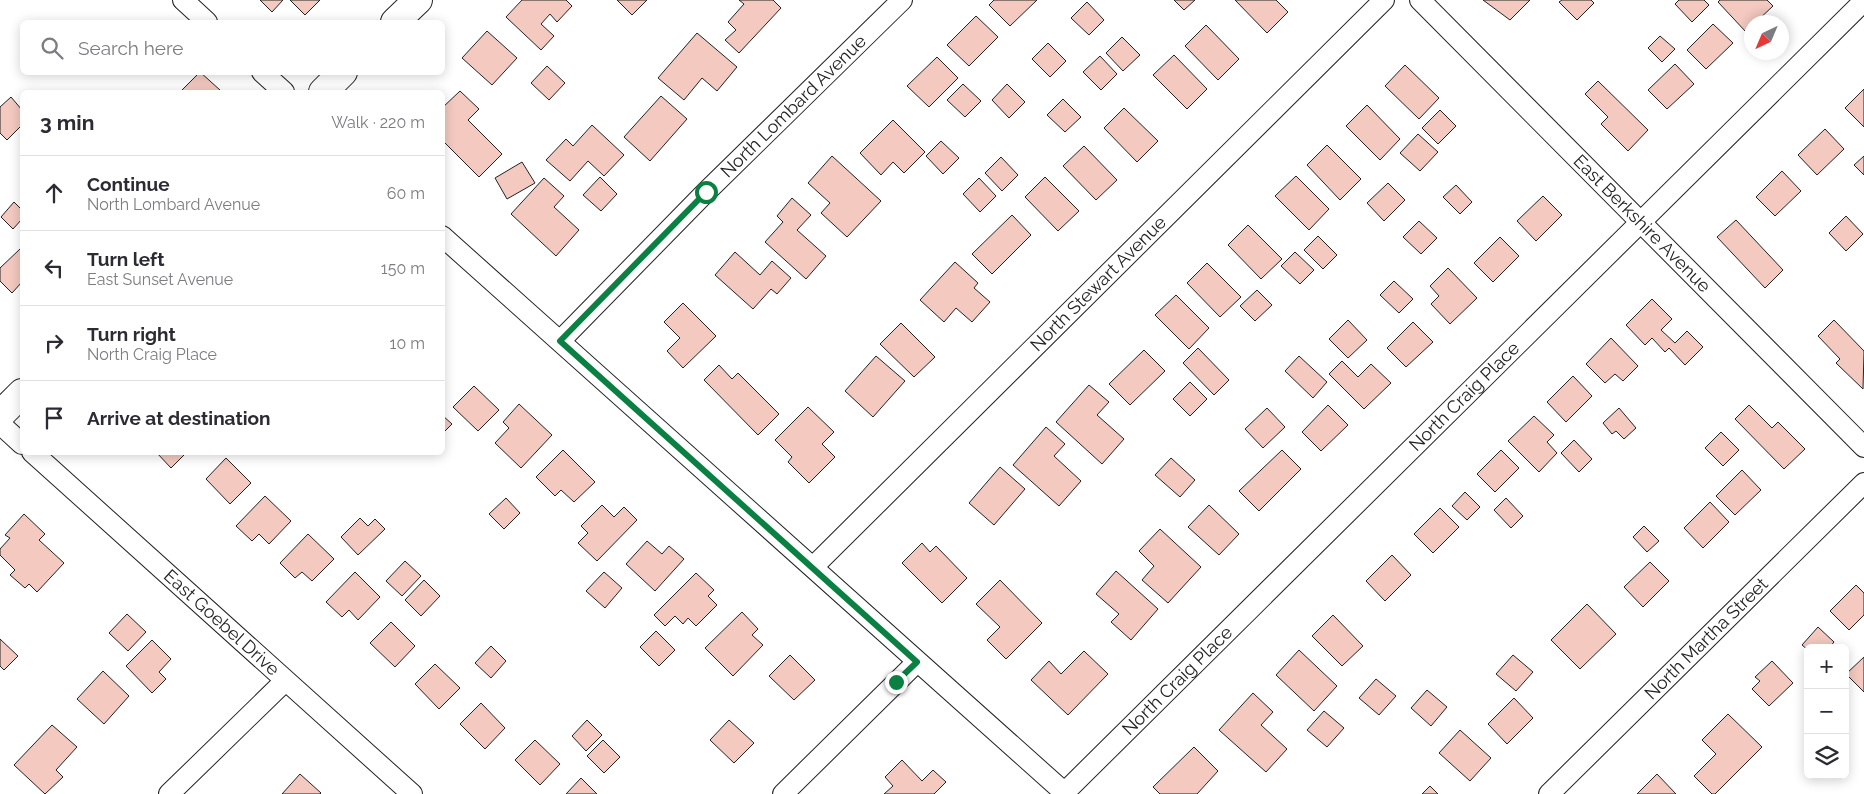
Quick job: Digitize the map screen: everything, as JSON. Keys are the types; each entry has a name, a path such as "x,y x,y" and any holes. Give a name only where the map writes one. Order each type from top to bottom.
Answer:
{"street":[{"path":"183,0 205,20"},
{"path":"397,20 418,0"},
{"name":"North Lombard Avenue","path":"560,341 706,192 902,0"},
{"name":"North Stewart Avenue","path":"813,567 1384,0"},
{"name":"East Berkshire Avenue","path":"1420,0 1864,448"},
{"name":"North Craig Place","path":"1066,793 1864,1"},
{"path":"265,75 282,90"},
{"path":"325,90 341,75"},
{"path":"445,239 1066,793"},
{"path":"0,415 20,395"},
{"path":"0,424 20,442"},
{"name":"East Goebel Drive","path":"35,455 412,794"},
{"name":"North Martha Street","path":"1549,794 1864,483"},
{"path":"783,794 917,662"},
{"path":"169,794 285,681"}],"building":[{"path":"260,0 283,0 272,12"},
{"path":"290,0 320,0 305,15"},
{"path":"522,0 566,0 572,6 557,22 550,14 541,24 554,36 541,50 506,17"},
{"path":"617,0 647,0 632,15"},
{"path":"739,0 773,0 781,8 739,53 725,40 736,30 728,22 744,4"},
{"path":"994,0 1037,0 1010,26 989,5"},
{"path":"1174,0 1195,0 1184,10"},
{"path":"1235,0 1276,0 1288,12 1267,33"},
{"path":"1483,0 1530,0 1510,20"},
{"path":"1562,0 1591,0 1594,3 1577,20 1559,2"},
{"path":"1679,0 1704,0 1709,5 1692,22 1675,4"},
{"path":"1720,0 1767,0 1773,6 1763,15 1744,15 1744,30 1718,2"},
{"path":"1087,2 1104,20 1089,35 1071,18"},
{"path":"976,16 998,37 969,66 947,45"},
{"path":"1713,24 1733,43 1706,69 1687,50"},
{"path":"1206,25 1239,59 1218,80 1185,46"},
{"path":"487,31 517,58 492,85 462,58"},
{"path":"697,33 737,67 717,91 702,78 684,100 658,78"},
{"path":"1660,36 1675,49 1662,62 1648,48"},
{"path":"1122,37 1140,55 1123,71 1106,53"},
{"path":"1048,43 1066,61 1050,77 1032,59"},
{"path":"1174,55 1207,89 1187,109 1153,75"},
{"path":"1100,56 1117,74 1101,90 1083,72"},
{"path":"937,57 958,78 929,107 907,86"},
{"path":"1675,64 1694,84 1667,109 1648,90"},
{"path":"1405,65 1439,98 1419,119 1385,86"},
{"path":"547,66 565,83 549,100 531,83"},
{"path":"197,75 203,75 220,90 182,90"},
{"path":"1598,81 1648,130 1628,151 1601,124 1608,117 1585,94"},
{"path":"963,84 981,101 965,117 947,100"},
{"path":"1007,84 1025,102 1009,118 992,100"},
{"path":"1864,89 1864,127 1845,108"},
{"path":"460,91 479,109 468,120 502,154 479,177 445,143 445,105"},
{"path":"661,96 687,119 650,161 624,137"},
{"path":"11,97 20,108 20,127 7,140 0,133 0,107"},
{"path":"1063,99 1081,117 1065,132 1047,115"},
{"path":"1367,105 1400,139 1380,160 1346,126"},
{"path":"1124,108 1158,141 1137,162 1104,128"},
{"path":"1440,110 1456,126 1438,144 1422,128"},
{"path":"893,120 925,152 904,173 893,162 881,175 860,153"},
{"path":"592,125 624,155 604,176 588,161 570,181 546,160 566,139 573,146"},
{"path":"1825,129 1844,149 1817,175 1798,155"},
{"path":"1418,134 1438,152 1420,171 1400,153"},
{"path":"941,141 959,158 943,174 926,156"},
{"path":"1327,145 1361,179 1340,200 1307,165"},
{"path":"1084,146 1117,180 1096,200 1063,166"},
{"path":"832,156 881,201 847,237 821,213 830,203 808,183"},
{"path":"1864,156 1864,175 1854,165"},
{"path":"1001,157 1018,175 1002,191 985,173"},
{"path":"522,162 535,183 507,199 495,178"},
{"path":"1782,171 1801,191 1775,216 1756,197"},
{"path":"1296,176 1329,209 1309,230 1275,196"},
{"path":"600,177 617,194 601,211 583,195"},
{"path":"1045,177 1079,211 1058,231 1025,197"},
{"path":"544,178 564,196 554,207 579,230 556,256 511,214"},
{"path":"979,178 996,196 980,212 963,194"},
{"path":"1388,183 1405,200 1384,221 1367,203"},
{"path":"1456,185 1472,202 1460,214 1443,197"},
{"path":"1543,196 1562,215 1536,241 1517,221"},
{"path":"792,198 811,215 797,230 826,256 806,279 765,242 783,222 777,216"},
{"path":"14,202 20,208 20,221 13,229 1,217"},
{"path":"1012,215 1031,235 992,274 972,254"},
{"path":"1846,216 1863,234 1846,251 1829,233"},
{"path":"1736,220 1783,270 1765,288 1717,237"},
{"path":"1419,221 1437,238 1421,254 1403,237"},
{"path":"1248,225 1282,259 1261,279 1228,245"},
{"path":"1318,236 1337,255 1323,269 1304,250"},
{"path":"1500,237 1519,256 1493,282 1474,263"},
{"path":"20,249 20,284 12,293 0,281 0,268"},
{"path":"735,252 760,275 772,261 791,278 777,294 771,289 753,309 715,275"},
{"path":"1295,252 1314,270 1300,284 1281,266"},
{"path":"955,262 978,283 974,288 990,302 972,322 956,308 944,322 920,300"},
{"path":"1207,263 1241,297 1220,317 1187,283"},
{"path":"1448,268 1477,298 1450,324 1431,304 1439,296 1430,286"},
{"path":"1394,281 1413,299 1399,313 1380,295"},
{"path":"1257,290 1272,305 1255,321 1240,306"},
{"path":"1176,295 1209,328 1189,349 1155,315"},
{"path":"1652,299 1672,319 1661,330 1675,343 1687,331 1703,347 1685,365 1669,348 1665,352 1652,338 1645,345 1626,325"},
{"path":"683,303 716,336 683,368 667,351 680,338 664,322"},
{"path":"1348,320 1367,340 1348,358 1329,339"},
{"path":"1834,320 1864,351 1863,389 1836,363 1840,359 1818,336"},
{"path":"1413,322 1433,342 1406,367 1387,348"},
{"path":"901,323 935,357 914,377 880,344"},
{"path":"1611,338 1638,366 1623,381 1615,374 1605,383 1586,364"},
{"path":"1198,348 1229,380 1214,395 1183,363"},
{"path":"1144,350 1165,371 1130,405 1109,384"},
{"path":"876,356 905,381 873,417 845,391"},
{"path":"1299,356 1327,382 1313,398 1285,371"},
{"path":"1342,361 1358,377 1371,364 1391,383 1364,409 1329,374"},
{"path":"719,365 732,379 738,373 779,414 758,435 704,380"},
{"path":"1573,376 1592,396 1566,422 1547,402"},
{"path":"1190,382 1207,399 1190,416 1173,399"},
{"path":"1089,385 1109,402 1097,415 1124,439 1102,464 1056,422"},
{"path":"474,386 499,410 478,431 453,407"},
{"path":"519,404 552,435 521,468 495,443 509,428 503,422"},
{"path":"1328,405 1348,425 1321,451 1302,432"},
{"path":"1749,405 1772,428 1778,422 1805,449 1784,469 1735,419"},
{"path":"808,407 834,432 822,444 835,457 809,483 788,462 792,457 775,440"},
{"path":"1267,408 1285,427 1263,448 1245,429"},
{"path":"1619,408 1636,428 1624,439 1616,431 1612,434 1603,423"},
{"path":"1534,416 1554,435 1547,442 1557,453 1539,472 1508,441"},
{"path":"445,418 452,424 445,431"},
{"path":"1046,427 1065,444 1054,456 1081,481 1059,506 1013,465"},
{"path":"1721,432 1739,450 1723,466 1705,448"},
{"path":"1574,440 1592,459 1579,472 1561,453"},
{"path":"563,450 595,482 574,502 561,490 555,496 536,477"},
{"path":"1282,450 1301,469 1259,511 1239,491"},
{"path":"1501,450 1519,468 1495,492 1477,474"},
{"path":"159,455 184,455 171,468"},
{"path":"226,458 251,483 230,504 206,479"},
{"path":"1171,458 1195,480 1180,497 1155,475"},
{"path":"1000,467 1025,489 994,525 969,503"},
{"path":"1742,470 1761,490 1735,515 1716,496"},
{"path":"1465,492 1480,507 1467,520 1452,506"},
{"path":"265,496 291,521 269,544 259,534 252,541 236,526"},
{"path":"506,498 520,513 504,529 489,514"},
{"path":"1506,498 1523,516 1511,528 1494,510"},
{"path":"1710,502 1729,522 1703,548 1684,528"},
{"path":"602,505 614,517 624,507 637,520 597,561 578,543 588,533 581,526"},
{"path":"1209,505 1239,534 1219,555 1188,527"},
{"path":"1440,508 1459,527 1433,553 1414,534"},
{"path":"24,514 45,534 39,540 64,563 37,592 29,584 25,588 10,575 15,570 0,555 0,549 10,538 5,535"},
{"path":"360,518 368,526 375,519 385,529 358,555 341,537"},
{"path":"1644,526 1659,541 1647,552 1633,537"},
{"path":"1160,529 1201,567 1168,603 1142,580 1154,566 1139,551"},
{"path":"308,534 334,559 312,581 302,572 295,578 280,563"},
{"path":"647,541 662,554 669,546 684,559 655,591 626,564"},
{"path":"922,543 930,552 936,546 967,578 942,603 902,563"},
{"path":"1392,555 1411,575 1385,601 1366,581"},
{"path":"405,561 421,576 402,596 386,581"},
{"path":"1650,562 1669,581 1643,607 1624,587"},
{"path":"1116,571 1158,609 1131,640 1111,622 1119,614 1096,594"},
{"path":"355,572 380,597 358,620 349,610 342,617 326,602"},
{"path":"604,572 622,588 605,608 586,591"},
{"path":"696,573 714,590 708,596 717,605 696,626 688,618 683,624 675,616 665,626 654,615"},
{"path":"424,580 440,596 421,616 405,600"},
{"path":"1000,580 1042,623 1006,659 987,640 1000,627 976,604"},
{"path":"1856,585 1864,593 1864,615 1849,630 1830,611"},
{"path":"1587,604 1616,634 1580,669 1551,640"},
{"path":"742,612 758,629 752,635 763,645 733,676 705,648"},
{"path":"127,614 146,632 128,651 109,633"},
{"path":"1333,615 1363,646 1342,666 1312,636"},
{"path":"391,622 415,646 395,667 370,643"},
{"path":"1818,627 1834,642 1832,644 1804,644 1804,647 1802,645"},
{"path":"656,631 675,650 659,666 640,647"},
{"path":"0,639 18,656 4,670 0,666"},
{"path":"152,640 171,659 159,672 166,679 152,693 126,666"},
{"path":"491,646 506,661 491,678 475,663"},
{"path":"1299,650 1337,686 1314,711 1276,675"},
{"path":"1084,651 1108,674 1068,715 1031,680 1049,661 1061,674"},
{"path":"790,655 815,680 794,700 769,676"},
{"path":"1513,655 1533,672 1516,691 1496,674"},
{"path":"1864,657 1864,692 1849,677 1849,671"},
{"path":"1772,661 1793,683 1769,706 1752,689 1760,681 1755,677"},
{"path":"435,664 460,688 439,709 415,684"},
{"path":"103,671 129,696 104,724 77,699"},
{"path":"1376,679 1396,696 1379,715 1359,698"},
{"path":"1427,690 1447,707 1431,726 1411,708"},
{"path":"1253,693 1273,712 1261,725 1287,749 1266,772 1219,730"},
{"path":"1514,698 1533,718 1507,744 1488,724"},
{"path":"481,703 505,728 485,749 460,724"},
{"path":"1324,711 1344,728 1327,747 1307,730"},
{"path":"1728,714 1762,747 1715,794 1712,794 1694,776 1716,754 1702,740"},
{"path":"587,720 602,735 586,751 572,736"},
{"path":"729,720 754,743 734,763 710,740"},
{"path":"52,725 77,747 56,770 63,777 45,794 14,765"},
{"path":"1460,730 1491,758 1470,781 1439,753"},
{"path":"535,740 560,764 540,785 515,760"},
{"path":"603,740 620,757 604,773 587,756"},
{"path":"1194,747 1218,771 1197,794 1160,794 1153,787"},
{"path":"902,760 922,781 933,770 946,782 934,794 884,794 893,786 885,777"},
{"path":"300,774 321,793 282,794"},
{"path":"1657,774 1676,794 1637,794"},
{"path":"581,778 597,794 566,794"},
{"path":"1430,786 1438,794 1422,794"}],"route":[{"path":"706,192 560,341 917,662 896,682"}]}
